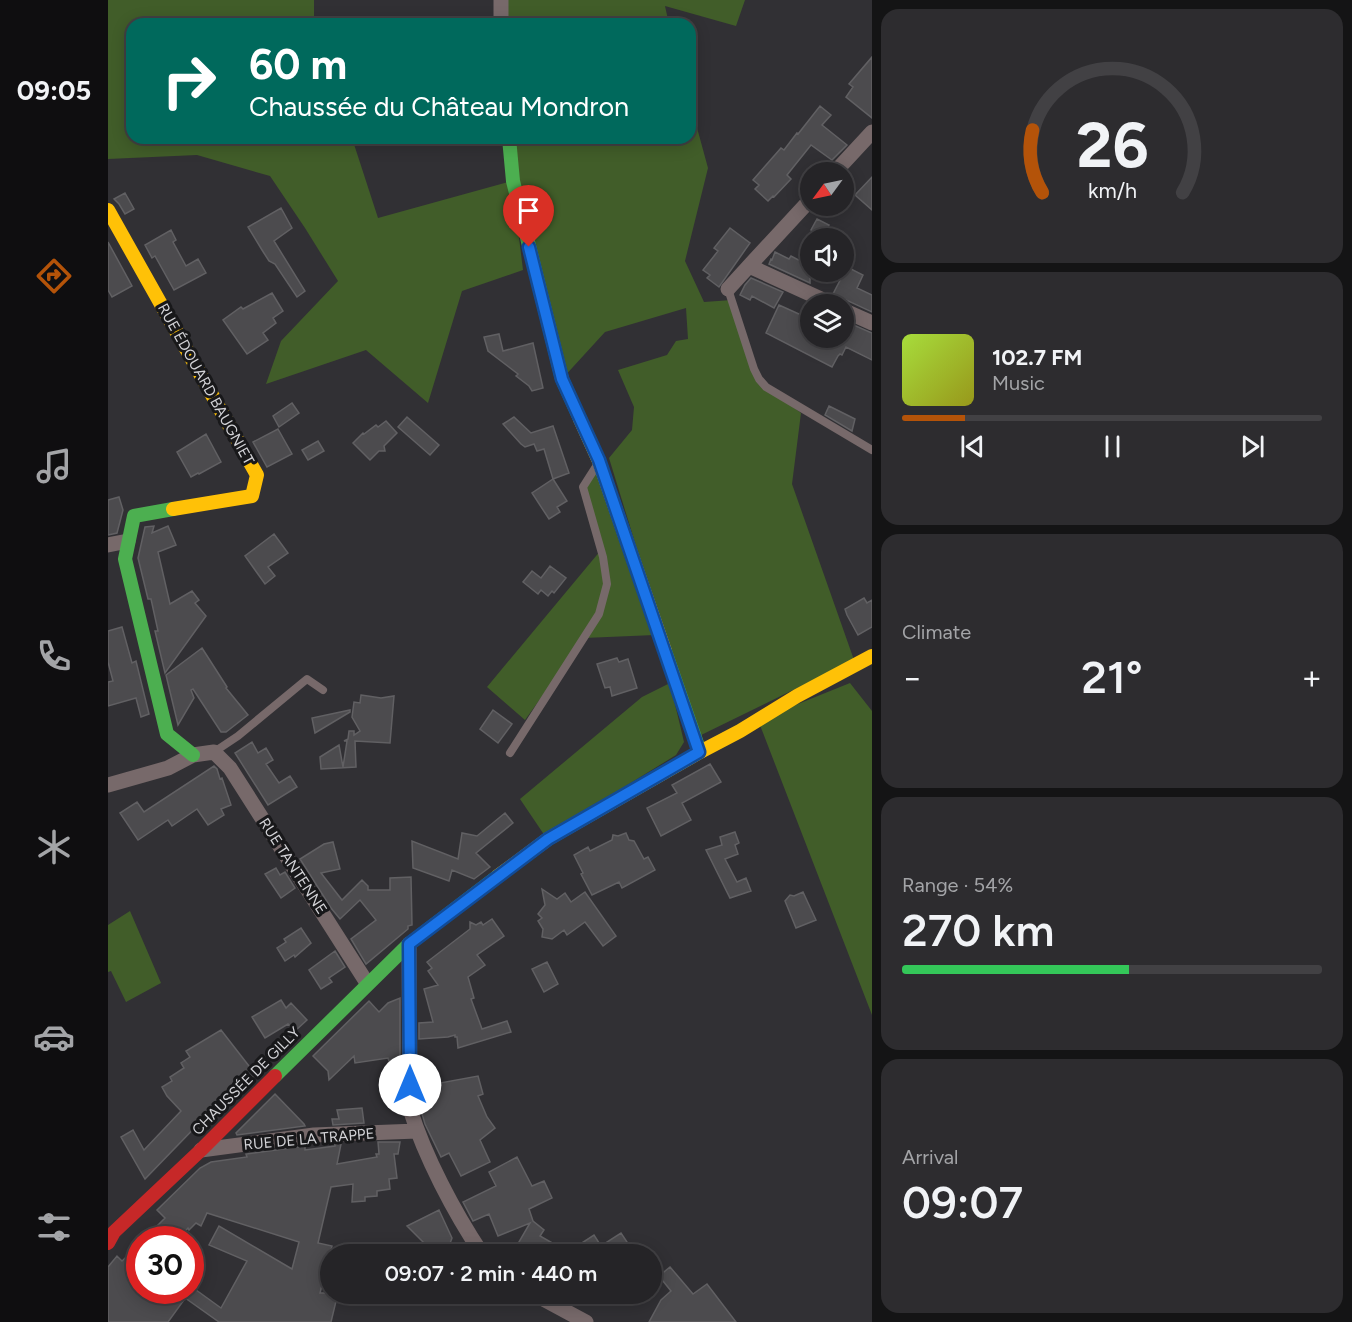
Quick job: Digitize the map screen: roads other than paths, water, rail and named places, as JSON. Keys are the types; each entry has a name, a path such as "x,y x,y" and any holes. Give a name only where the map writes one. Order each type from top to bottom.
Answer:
{"street":[{"path":"501,0 501,18"},
{"path":"844,162 872,132"},
{"path":"510,144 513,181 562,379 599,460 699,752"},
{"name":"RUE ÉDOUARD BAUGNIET","path":"108,210 257,475 252,496 134,516 125,559 167,734 193,755"},
{"path":"728,289 800,211"},
{"path":"749,266 810,294"},
{"path":"854,315 872,323"},
{"path":"108,545 129,541"},
{"name":"CHAUSSÉE DE GILLY","path":"110,1236 201,1150 367,983 409,944 548,839 740,731 797,696 872,656"},
{"path":"108,785 168,768 193,755 213,752"},
{"name":"RUE TANTENNE","path":"213,752 230,768 367,983"},
{"path":"409,944 410,1108 417,1131 464,1227 475,1244"},
{"name":"RUE DE LA TRAPPE","path":"201,1150 314,1136 417,1131"},
{"path":"552,1304 586,1322"}],"lane":[{"path":"728,289 754,369 767,389 872,450"},
{"path":"510,753 599,614 607,584 603,557 583,487 599,460"},
{"path":"213,752 238,736 307,679 322,690"}]}
